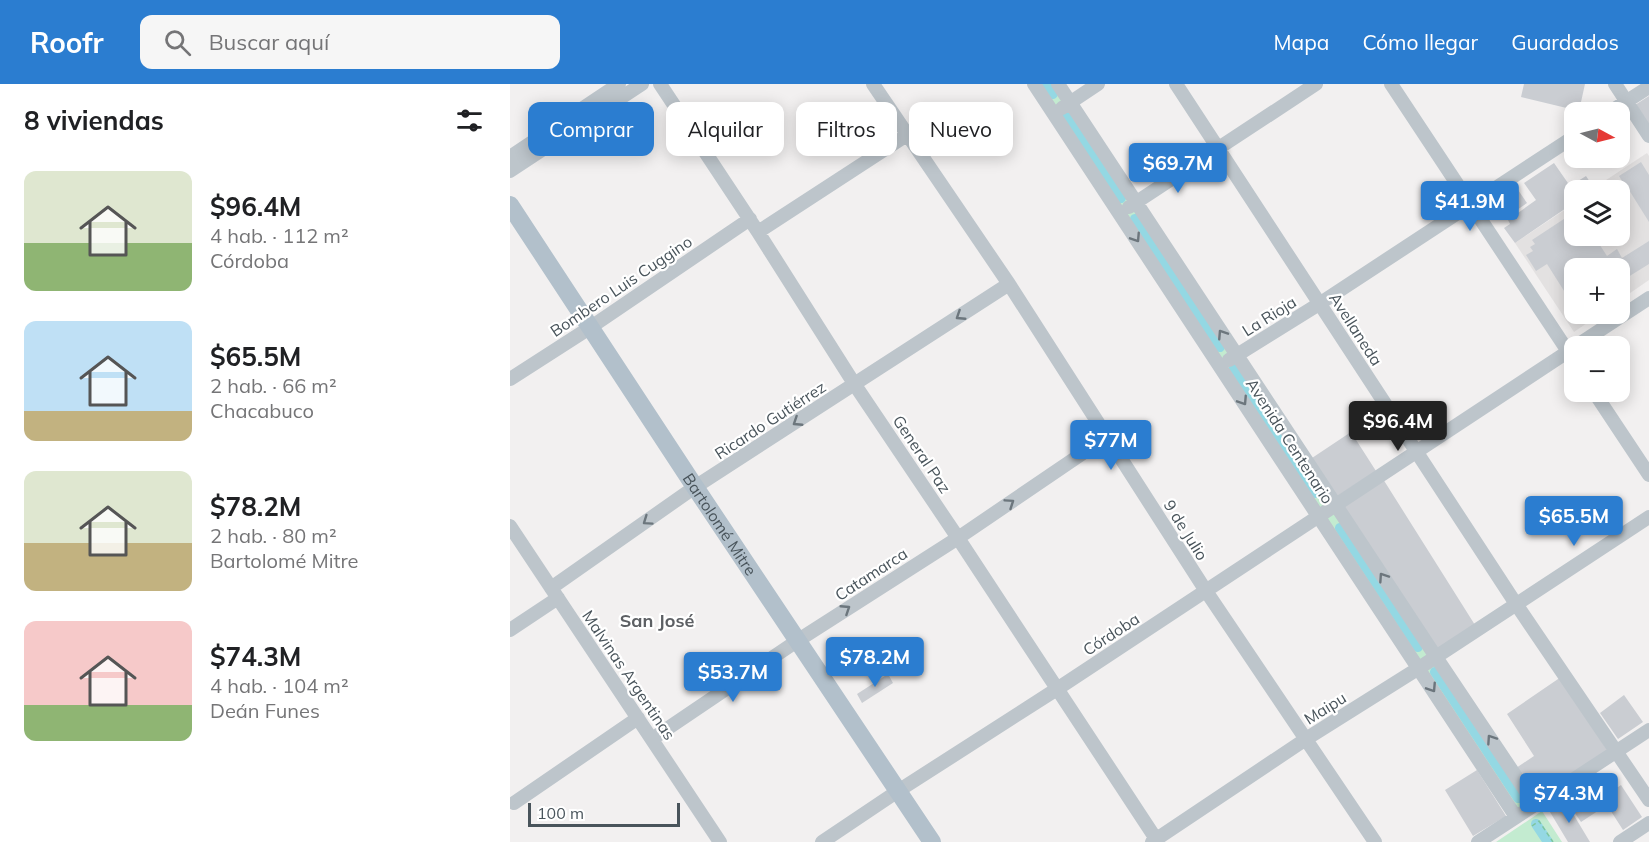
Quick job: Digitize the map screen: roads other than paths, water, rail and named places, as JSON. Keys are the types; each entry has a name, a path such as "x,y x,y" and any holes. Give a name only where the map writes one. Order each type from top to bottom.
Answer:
{"main road":[{"name":"Bartolomé Mitre","path":"510,205 932,842"}],"street":[{"path":"510,157 619,84"},
{"path":"510,171 642,84"},
{"name":"General Paz","path":"660,84 759,232 855,385 1156,841"},
{"name":"9 de Julio","path":"873,84 1009,284 1206,591 1375,842"},
{"name":"Avenida Centenario","path":"1035,84 1516,817"},
{"name":"Avenida Centenario","path":"1058,84 1335,506 1535,805"},
{"path":"1054,113 1098,84"},
{"name":"Avellaneda","path":"1176,84 1516,604 1649,800"},
{"path":"1120,213 1316,84"},
{"path":"1391,84 1564,338"},
{"path":"1615,84 1626,102 1649,87"},
{"path":"1630,108 1649,136"},
{"path":"759,232 907,135"},
{"name":"La Rioja","path":"1220,365 1319,304 1564,143"},
{"name":"Bombero Luis Cuggino","path":"510,379 750,219"},
{"name":"Ricardo Gutiérrez","path":"510,630 554,593 695,487 1009,284"},
{"name":"Córdoba","path":"1596,336 1649,298"},
{"name":"Córdoba","path":"822,842 1416,452 1564,358"},
{"path":"1601,402 1649,475"},
{"name":"Catamarca","path":"652,739 797,641 958,538 1108,436"},
{"name":"Maipu","path":"1156,841 1306,739 1419,669 1649,517"},
{"name":"Malvinas Argentinas","path":"510,526 720,842"},
{"path":"514,803 638,718"},
{"path":"1478,842 1649,730"},
{"path":"1620,842 1647,828"}],"waterway":[{"path":"1046,84 1053,94"},
{"path":"1066,116 1121,198"},
{"path":"1135,219 1220,347"},
{"path":"1234,368 1316,493"},
{"path":"1340,528 1418,647"},
{"path":"1435,672 1518,798"},
{"path":"1536,824 1548,842"}],"district":[{"name":"San José","path":"657,620"}]}
